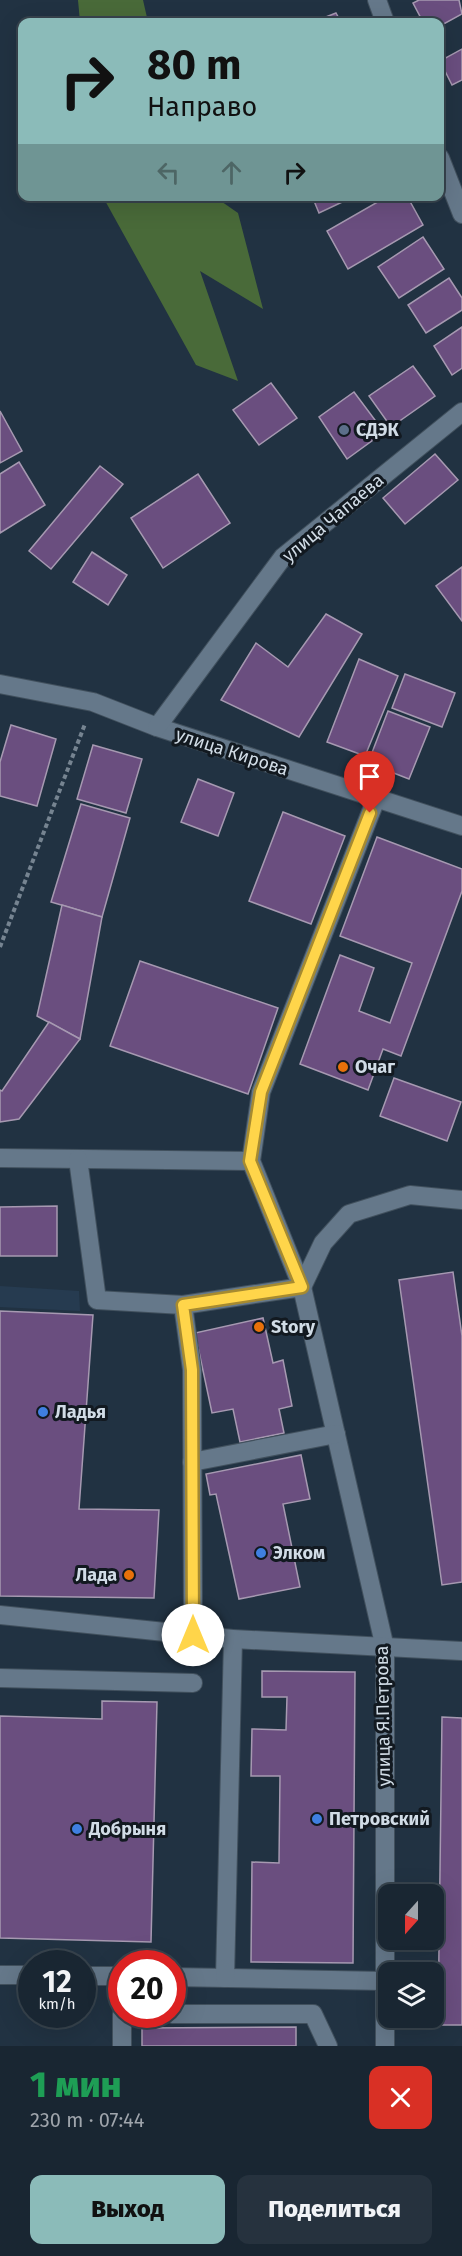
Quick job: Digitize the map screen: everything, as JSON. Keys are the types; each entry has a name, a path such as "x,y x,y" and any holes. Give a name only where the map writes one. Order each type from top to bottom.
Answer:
{"street":[{"path":"377,0 384,18"},
{"path":"444,168 462,214"},
{"name":"улица Чапаева","path":"156,727 283,557 462,412"},
{"name":"улица Кирова","path":"0,684 93,702 156,727 462,826"},
{"path":"0,1158 250,1161 261,1092 376,799"},
{"path":"78,1159 97,1300 183,1305 302,1287 323,1243 349,1214 411,1195 462,1200"},
{"name":"улица Я.Петрова","path":"250,1161 302,1287 385,1648 384,1962"},
{"path":"183,1305 192,1370 193,1635"},
{"path":"192,1462 336,1434"},
{"path":"0,1615 233,1640 462,1651"},
{"path":"225,1978 233,1640"},
{"path":"0,1678 193,1683"},
{"path":"0,1975 18,1975"},
{"path":"186,1977 378,1981"},
{"path":"186,2014 313,2014 328,2046"},
{"path":"122,2028 122,2046"},
{"name":"улица Я.Петрова","path":"385,2028 385,2046"}],"path":[{"path":"0,947 93,702"}],"shaded area":[{"path":"0,1286 79,1291 80,1311 0,1307"}],"green space":[{"path":"78,0 143,0 147,18 80,18"},
{"path":"105,201 221,201 238,213 263,309 200,271 238,381 196,365"}],"building":[{"path":"419,0 459,0 462,14 444,24 444,18 421,18 413,3"},
{"path":"336,13 339,18 323,18"},
{"path":"462,49 462,80 452,85 444,69 444,59"},
{"path":"314,201 344,201 319,213"},
{"path":"379,201 410,201 423,225 348,269 327,231"},
{"path":"423,237 444,269 399,298 378,267"},
{"path":"449,278 462,298 462,310 426,333 408,305"},
{"path":"462,327 462,368 452,375 434,346"},
{"path":"413,366 435,396 391,427 369,396"},
{"path":"271,383 297,418 259,445 233,410"},
{"path":"354,392 384,432 347,459 319,417"},
{"path":"0,411 22,451 0,463"},
{"path":"435,454 458,480 405,524 383,498"},
{"path":"19,462 45,505 0,533 0,474"},
{"path":"100,466 123,484 51,569 29,551"},
{"path":"198,474 230,523 163,568 131,518"},
{"path":"92,552 127,575 108,605 73,582"},
{"path":"462,567 462,621 436,586"},
{"path":"326,614 362,634 299,737 221,700 256,643 288,667"},
{"path":"359,659 398,676 365,756 327,742"},
{"path":"405,674 455,693 442,727 392,708"},
{"path":"388,711 430,727 409,779 368,763"},
{"path":"11,725 56,739 37,806 0,796 0,762"},
{"path":"93,745 142,759 126,813 77,799"},
{"path":"198,779 234,793 218,836 181,822"},
{"path":"81,804 130,818 102,917 51,902"},
{"path":"283,812 345,836 311,924 249,901"},
{"path":"377,837 462,869 462,891 401,1056 383,1049 368,1090 300,1064 340,955 374,968 359,1011 390,1023 412,963 340,936"},
{"path":"62,905 102,917 80,1039 37,1016"},
{"path":"140,961 278,1008 248,1094 110,1046"},
{"path":"49,1022 80,1039 19,1119 0,1122 0,1090 2,1091"},
{"path":"394,1078 461,1102 447,1141 380,1116"},
{"path":"57,1206 57,1256 0,1256 0,1207"},
{"path":"453,1272 462,1336 462,1582 442,1585 399,1280"},
{"name":"Ладья","path":"0,1311 93,1315 79,1509 159,1510 154,1598 0,1596"},
{"path":"263,1318 273,1363 283,1360 292,1406 279,1409 284,1433 240,1442 233,1409 212,1413 195,1333"},
{"name":"Элком","path":"301,1455 310,1499 283,1504 300,1587 239,1599 216,1494 210,1495 206,1474"},
{"name":"Петровский","path":"262,1671 355,1672 353,1963 251,1962 252,1862 279,1863 280,1776 251,1776 252,1729 286,1730 287,1697 262,1697"},
{"name":"Добрыня","path":"102,1701 157,1702 151,1942 0,1938 0,1716 102,1719"},
{"path":"442,1717 462,1718 462,2025 444,2025 444,1962 439,1962 439,1950 444,1950 444,1884 440,1884"},
{"path":"296,2027 296,2046 142,2046 142,2028"}],"place":[{"name":"СДЭК","path":"344,430"},
{"name":"Очаг","path":"343,1067"},
{"name":"Story","path":"259,1327"},
{"name":"Ладья","path":"43,1412"},
{"name":"Элком","path":"261,1553"},
{"name":"Лада","path":"129,1575"},
{"name":"Петровский","path":"317,1819"},
{"name":"Добрыня","path":"77,1829"}],"route":[{"path":"193,1635 192,1370 183,1305 302,1287 250,1161 261,1092 370,813"}]}
